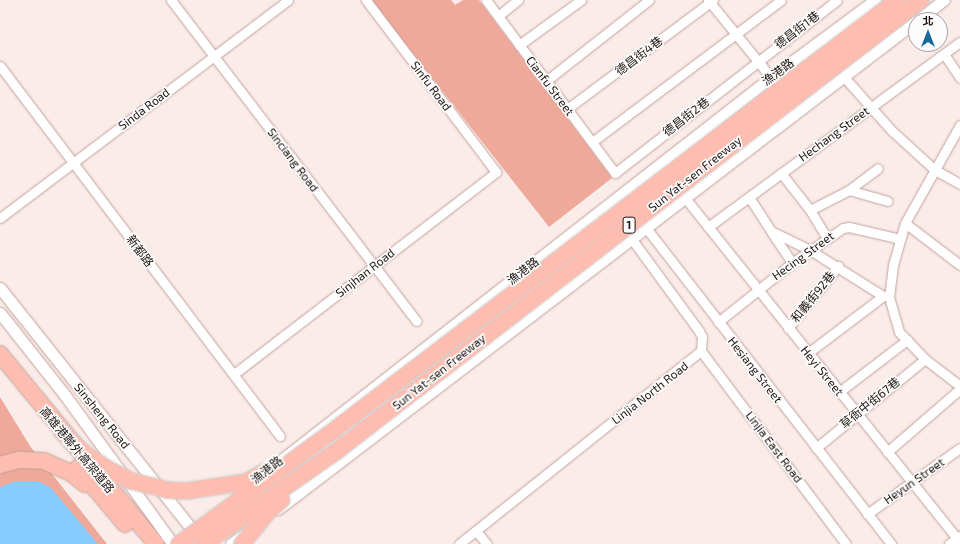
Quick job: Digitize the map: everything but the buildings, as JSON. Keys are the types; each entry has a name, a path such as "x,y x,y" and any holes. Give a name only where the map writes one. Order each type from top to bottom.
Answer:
{"highway":[{"name":"Sun Yat-sen Freeway","path":"329,434 897,0"},
{"name":"Sun Yat-sen Freeway","path":"337,451 921,0"},
{"name":"高雄港聯外高架道路","path":"0,354 62,432 156,544"},
{"name":"高雄港聯外高架道路","path":"0,372 142,544"},
{"path":"62,432 84,453 108,469 132,481 168,490 187,491 246,482 329,434"},
{"path":"187,535 329,434"},
{"path":"204,544 337,451"},
{"path":"242,544 268,512 337,451"},
{"path":"0,465 19,460 44,461 71,473 101,496"}],"street":[{"name":"Sinciang Road","path":"171,0 416,321"},
{"name":"Sinda Road","path":"0,218 288,0"},
{"name":"Sinfu Road","path":"366,0 496,172"},
{"name":"Cianfu Street","path":"486,0 615,173"},
{"path":"498,16 518,0"},
{"path":"519,45 581,0"},
{"path":"546,81 649,0"},
{"path":"592,142 781,0"},
{"name":"德昌街1巷","path":"757,61 837,0"},
{"name":"漁港路","path":"172,544 187,535 620,194 770,78 875,0"},
{"path":"929,12 944,0"},
{"path":"710,1 770,78 793,115"},
{"name":"德昌街4巷","path":"567,109 710,1"},
{"path":"231,544 686,199 793,115 908,28"},
{"name":"Hechang Street","path":"708,227 960,42"},
{"path":"944,54 960,78"},
{"name":"德昌街2巷","path":"615,173 757,61"},
{"name":"新都路","path":"0,66 280,436"},
{"path":"844,77 891,130 935,170 960,184"},
{"path":"888,452 960,387 925,359 907,340 892,316 886,296 905,223 960,125"},
{"path":"810,210 849,190 878,168"},
{"name":"Sinjhan Road","path":"234,374 496,172"},
{"path":"781,173 810,210 827,238"},
{"path":"849,190 887,201"},
{"name":"Hesiang Street","path":"620,194 890,544"},
{"path":"749,197 792,263"},
{"name":"Heyi Street","path":"686,199 839,392 959,539"},
{"path":"606,206 699,331 702,337 701,351"},
{"path":"905,223 960,265"},
{"name":"Hecing Street","path":"718,322 792,263 827,238 849,227 900,239"},
{"path":"771,231 810,250 886,296"},
{"name":"和義街92巷","path":"788,328 838,266"},
{"name":"Sinsheng Road","path":"0,288 187,535 204,544"},
{"path":"808,353 886,296"},
{"name":"Sinsheng Road","path":"0,299 187,535 198,544"},
{"name":"Sinsheng Road","path":"0,313 64,394 172,544"},
{"name":"Sinsheng Road","path":"0,325 59,398 164,544"},
{"path":"839,392 907,340"},
{"name":"Linjia North Road","path":"459,544 701,351"},
{"name":"Linjia East Road","path":"701,351 846,544"},
{"name":"草衙中街67巷","path":"816,448 925,359"},
{"name":"Heyun Street","path":"867,514 960,448"},
{"path":"476,530 487,544"},
{"path":"949,544 959,539"}],"shaded area":[{"path":"371,0 451,0 455,5 463,0 479,0 612,178 549,227"},
{"path":"0,397 30,446 107,544 0,544"}],"water":[{"path":"16,481 38,481 51,488 98,544 0,544 0,487"}]}
